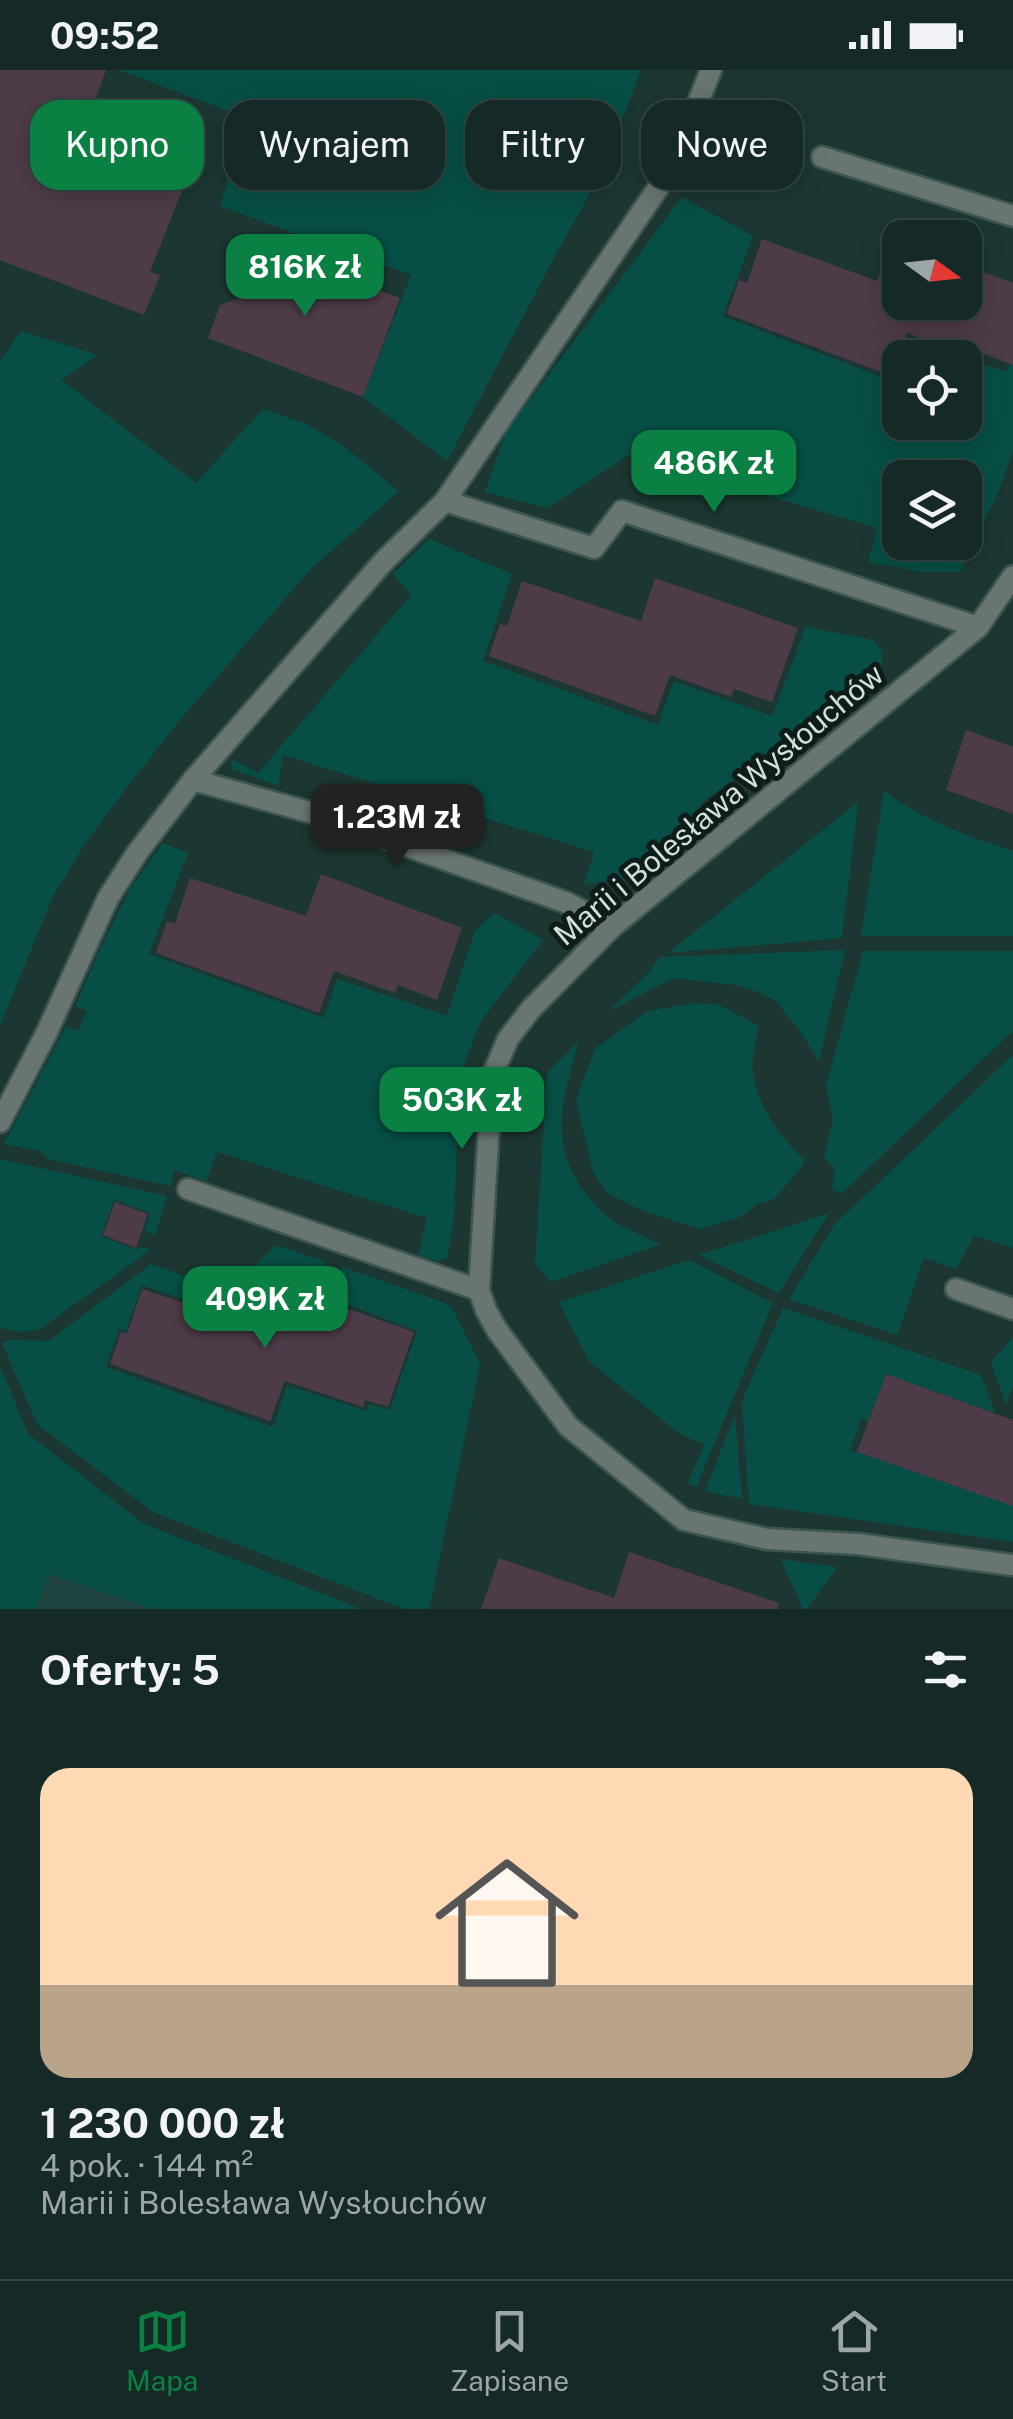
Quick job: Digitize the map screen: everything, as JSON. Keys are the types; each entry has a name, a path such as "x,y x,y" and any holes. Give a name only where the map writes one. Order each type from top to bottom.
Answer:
{"street":[{"path":"0,1122 47,1032 108,898 137,853 193,780 382,562 445,501 671,169 711,70"},
{"path":"822,157 1013,216"},
{"path":"445,501 594,548 622,511 978,626"},
{"name":"Marii i Bolesława Wysłouchów","path":"479,1290 492,1076 508,1039 531,1009 614,926 978,626 1013,576"},
{"path":"193,780 313,813 565,902 614,926"},
{"path":"188,1189 479,1290 498,1330 568,1426 684,1520 767,1539 858,1544 1013,1565"},
{"path":"956,1289 1013,1309"}],"shaded area":[{"path":"49,1573 153,1609 36,1609"}],"green space":[{"path":"119,70 641,70 621,122 621,100 465,100 465,190 592,190 447,461 363,397 411,275 220,206 225,190 445,190 445,100 224,100 224,109"},
{"path":"682,197 753,236 723,316 882,377 882,440 982,440 982,364 1007,372 1013,357 1013,451 982,526 982,460 882,460 882,560 966,560 960,572 923,572 868,562 877,528 629,455 547,508 485,492 506,432"},
{"path":"21,331 98,355 61,380 196,483 263,409 308,425 342,445 399,491 309,571 179,721 121,795 53,896 0,1026 0,361"},
{"path":"429,539 512,574 483,661 658,725 674,681 772,716 806,627 873,640 882,650 881,665 873,681 705,800 677,839 625,877 584,885 594,852 283,755 278,786 232,769 231,759 258,773 411,595 393,574"},
{"path":"884,791 946,826 1013,851 1013,936 861,936"},
{"path":"858,802 842,938 668,953"},
{"path":"163,843 188,853 149,954 324,1018 337,979 447,1016 475,931 494,913 543,940 481,1021 466,1058 458,1108 454,1218 447,1258 438,1261 418,1256 427,1218 217,1152 206,1181 175,1170 170,1186 48,1159 40,1151 4,1144 66,1027 78,1031 87,1011 75,1006 101,947 130,889"},
{"path":"845,950 819,1061 775,1000 736,985 674,978 609,1011 660,957"},
{"path":"863,951 1013,951 1013,1031 841,1194 832,1189 835,1168 824,1158 833,1118 826,1086"},
{"path":"695,1003 719,1005 759,1026 753,1067 759,1097 779,1132 805,1160 774,1199 760,1203 740,1217 701,1229 645,1212 607,1193 593,1172 576,1100 597,1047 648,1011"},
{"path":"579,1041 567,1083 562,1122 567,1160 589,1198 606,1215 661,1244 551,1282 535,1265 547,1073"},
{"path":"1013,1055 1013,1248 974,1236 956,1269 924,1258 897,1335 789,1299 834,1225"},
{"path":"0,1159 167,1196 155,1235 145,1231 150,1213 114,1200 101,1236 137,1250 149,1249 148,1252 40,1329 21,1332 0,1328"},
{"path":"829,1213 779,1293 699,1255"},
{"path":"276,1245 326,1262 316,1292 273,1277 259,1312 241,1280"},
{"path":"689,1260 773,1303 696,1487 688,1484 704,1444 680,1434 590,1362 559,1302"},
{"path":"151,1264 228,1291 247,1321 142,1285 126,1331 119,1329 106,1367 273,1427 287,1385 366,1411 369,1404 390,1410 417,1331 331,1298 342,1267 452,1308 480,1364 429,1609 404,1609 153,1512 37,1424 2,1343 49,1341"},
{"path":"783,1308 981,1375 995,1413 886,1374 872,1410 875,1424 861,1419 850,1450 1013,1505 1013,1542 749,1504 742,1401"},
{"path":"1013,1337 1013,1386 1006,1405 991,1362"},
{"path":"0,1365 28,1434 144,1524 361,1609 152,1609 49,1574 36,1609 0,1609"},
{"path":"735,1415 742,1499 705,1491"},
{"path":"781,1559 837,1567 807,1609 803,1609"}],"building":[{"path":"0,70 106,70 96,98 101,100 30,100 30,190 182,190 150,272 160,275 144,315 0,260"},
{"path":"243,239 400,298 363,397 208,338 220,305 246,296 232,271"},
{"path":"762,239 877,281 882,268 882,320 982,320 982,271 1013,283 1013,365 982,353 982,340 926,340 907,333 904,340 882,340 882,373 727,314 739,280 747,283"},
{"path":"655,578 798,628 772,702 734,689 731,697 670,675 655,716 489,656 500,624 507,626 522,581 641,621"},
{"path":"966,730 1013,747 1013,814 946,790"},
{"path":"321,874 462,928 437,1000 398,985 395,993 334,971 319,1013 156,953 167,921 175,924 190,878 306,916"},
{"path":"115,1202 148,1214 136,1248 103,1235"},
{"path":"274,1283 414,1332 388,1407 365,1400 363,1407 285,1381 270,1421 110,1364 121,1332 127,1334 142,1289 258,1328"},
{"path":"886,1374 1013,1420 1013,1506 857,1452"},
{"path":"629,1552 779,1603 778,1609 481,1609 499,1558 614,1598"}]}
